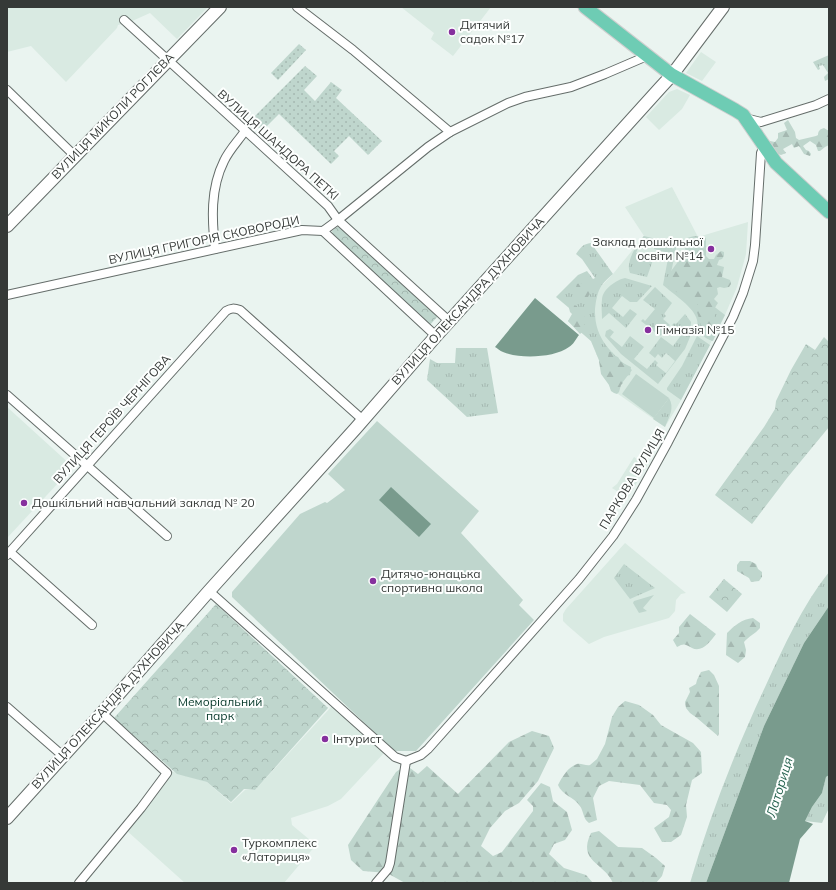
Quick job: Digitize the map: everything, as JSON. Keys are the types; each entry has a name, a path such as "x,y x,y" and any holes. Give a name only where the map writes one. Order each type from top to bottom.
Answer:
{"main road":[{"name":"ВУЛИЦЯ МИКОЛИ РОГЛЄВА","path":"7,226 220,7"},
{"path":"585,7 672,75 735,110 745,118 776,163 829,212"},
{"name":"ВУЛИЦЯ ОЛЕКСАНДРА ДУХНОВИЧА","path":"7,818 363,420 449,321 672,75 723,7"}],"street":[{"path":"296,7 353,50 450,132"},
{"name":"ВУЛИЦЯ ШАНДОРА ПЕТКІ","path":"124,20 328,206 338,220 449,321"},
{"path":"436,336 323,231 428,147 450,132 508,103 571,87 641,60 647,56"},
{"path":"7,90 75,156"},
{"path":"745,118 761,122 816,105 829,99"},
{"path":"215,249 212,206 219,172 232,148 245,131"},
{"name":"ПАРКОВА ВУЛИЦЯ","path":"406,761 421,755 428,749 575,584 613,536 636,500 726,331 743,293 753,261 761,153 764,146"},
{"name":"ВУЛИЦЯ ГРИГОРІЯ СКОВОРОДИ","path":"7,294 302,230 323,231"},
{"name":"ВУЛИЦЯ ГЕРОЇВ ЧЕРНІГОВА","path":"8,554 226,311 231,308 240,310 363,420"},
{"path":"7,395 167,536"},
{"path":"8,554 92,625"},
{"path":"209,591 394,756 406,761 390,863 388,869 376,883"},
{"path":"7,707 63,756"},
{"path":"79,883 141,808 167,773 102,713"}],"shaded area":[{"path":"7,7 208,7 177,39 150,13 130,22 118,25 117,28 66,82 31,46 7,52"},
{"name":"Дитячий садок №17","path":"401,7 491,7 453,56 431,39 434,33"},
{"path":"701,52 716,62 702,81 686,73"},
{"path":"677,89 690,95 682,109 659,130 646,117 669,92"},
{"name":"Гімназія №15","path":"672,187 698,237 748,222 746,254 737,287 725,315 680,402 665,427 611,389 591,341 568,321 613,274 644,236 625,207"},
{"name":"Дошкільний навчальний заклад № 20","path":"7,407 73,467 7,538"},
{"path":"634,457 647,465 628,498 612,488 617,484"},
{"path":"625,543 686,593 681,594 676,600 675,611 669,618 604,637 589,644 563,621 563,614"},
{"path":"332,706 384,753 341,799 328,806 291,818 292,825 316,845 284,883 185,883 126,830 171,771 207,782 231,803 245,790 255,790"}],"green space":[{"path":"299,44 306,50 278,80 271,73"},
{"path":"829,55 829,79 825,81 824,77 828,73 823,65 819,66 820,69 818,70 813,62"},
{"path":"305,66 317,76 304,90 315,101 331,82 342,90 336,98 382,141 368,155 349,136 334,151 339,156 331,164 279,114 262,131 250,121"},
{"path":"788,120 795,132 796,138 799,140 816,136 821,129 824,128 829,131 829,145 818,151 816,145 810,141 803,146 809,151 811,154 810,156 804,154 799,146 794,148 792,144 783,149 786,153 781,155 778,154 770,141 775,142 778,138 778,133 787,130 784,123"},
{"path":"337,227 343,228 438,316 429,326 333,235 332,231"},
{"path":"644,236 677,244 671,273 725,315 712,341 696,330 697,321 695,315 683,301 663,285 669,253 654,249 651,242 644,243 641,248 638,248 636,253 653,260 647,277 630,273 630,259 635,248"},
{"path":"694,236 706,238 706,256 709,259 714,259 721,251 724,252 724,256 719,260 717,265 724,267 722,277 730,280 731,284 729,287 717,288 718,294 714,299 718,303 714,314 720,326 713,341 706,338 702,334 705,327 701,325 697,312 698,305 696,298 685,298 668,286 668,279 671,271 686,251 684,246 687,238"},
{"path":"591,243 613,274 600,288 596,300 595,319 597,328 605,344 632,370 619,387 611,389 591,341 568,321 575,313 556,297 578,275 587,271 593,279 595,278 582,259 576,254 582,246"},
{"path":"625,278 652,286 637,302 630,302 622,296 612,308 623,317 630,309 637,314 626,328 609,313 602,319 603,295 607,288"},
{"path":"577,284 587,284 590,293 588,297 583,299 578,297 578,294 575,295 573,291"},
{"path":"655,287 672,303 664,314 666,316 663,319 670,325 660,336 641,321 643,319 645,321 655,309 643,300"},
{"path":"571,304 577,306 577,309 584,315 585,318 582,321 585,326 585,330 580,334 568,321 572,314 569,308"},
{"path":"685,314 691,322 690,337 685,349 658,384 621,354 605,336 606,331 610,329 614,332 610,337 622,347 630,336 644,347 634,359 647,369 655,360 658,363 656,365 666,373 675,361 666,353 662,358 658,354 655,358 649,353 661,337 673,346 682,334 672,325 674,323 676,324"},
{"path":"697,336 710,345 681,400 667,390 667,388 682,366"},
{"path":"824,337 829,342 829,427 752,524 715,495 764,427 775,409 776,401 806,344 815,350"},
{"path":"456,348 487,348 498,413 467,417 427,380 430,359 437,363 455,363"},
{"path":"609,352 612,352 621,362 631,367 630,375 622,377 621,379 623,380 623,383 617,394 611,391 609,385 601,374 599,361 601,359 610,362 611,358 608,357"},
{"path":"636,374 669,398 654,418 622,394"},
{"path":"669,398 671,402 671,409 670,416 665,427 653,419"},
{"name":"Дитячо-юнацька спортивна школа","path":"377,421 479,511 461,533 523,600 519,605 534,620 416,751 394,751 232,597 232,592 300,514 325,502 327,503 345,490 328,474"},
{"path":"740,561 750,561 756,564 758,569 762,572 762,577 759,581 751,582 749,578 737,571 737,565"},
{"path":"624,564 655,588 630,599 614,578"},
{"path":"829,572 829,606 804,643 764,726 706,883 690,883 715,807 755,709 802,612"},
{"path":"724,579 742,594 727,612 709,597"},
{"path":"654,595 643,608 647,611 639,613 633,603 634,601"},
{"name":"Меморіальний парк","path":"216,604 328,708 255,790 244,789 231,802 207,782 177,774 114,718"},
{"path":"690,614 716,634 703,648 696,649 684,644 677,647 673,640 679,633 679,627"},
{"path":"753,618 760,623 760,628 744,642 746,650 745,657 738,663 726,655 727,633 735,625"},
{"path":"709,670 714,675 719,686 718,736 690,713 686,708 685,702 690,692 689,688 696,684 701,672"},
{"path":"625,701 639,705 653,715 661,725 693,743 701,752 702,773 692,780 686,805 687,817 681,835 671,842 662,842 654,828 669,817 671,810 667,805 654,803 640,785 609,781 599,786 593,798 597,820 589,823 577,803 562,791 558,785 561,779 574,765 590,765 597,759 605,744 612,717 618,707"},
{"path":"532,731 549,736 554,748 538,781 519,803 505,811 490,828 481,846 493,856 502,852 533,811 533,806 527,800 541,783 550,787 553,801 567,812 572,830 565,840 554,844 549,854 564,868 586,875 593,883 405,883 387,873 363,871 351,860 348,845 396,772 406,765 418,774 427,766 458,794 509,742"},
{"path":"829,775 829,808 822,823 805,821 812,807 822,793 826,777"},
{"path":"599,831 618,847 642,848 656,858 665,866 662,876 656,883 613,883 604,870 589,856 587,850 591,833"}],"water":[{"path":"535,298 579,335 570,346 563,351 546,355 518,356 502,352 495,347"},
{"path":"391,487 431,524 419,537 379,500"},
{"name":"Латориця","path":"829,606 829,775 826,777 822,793 812,807 805,821 813,824 800,839 789,883 706,883 764,726 804,643"}],"place":[{"name":"Дитячий садок №17","path":"452,32"},
{"name":"Заклад дошкільної освіти №14","path":"711,249"},
{"name":"Гімназія №15","path":"648,330"},
{"name":"Дошкільний навчальний заклад № 20","path":"24,503"},
{"name":"Дитячо-юнацька спортивна школа","path":"373,581"},
{"name":"Інтурист","path":"325,739"},
{"name":"Туркомплекс «Латориця»","path":"234,850"}]}
